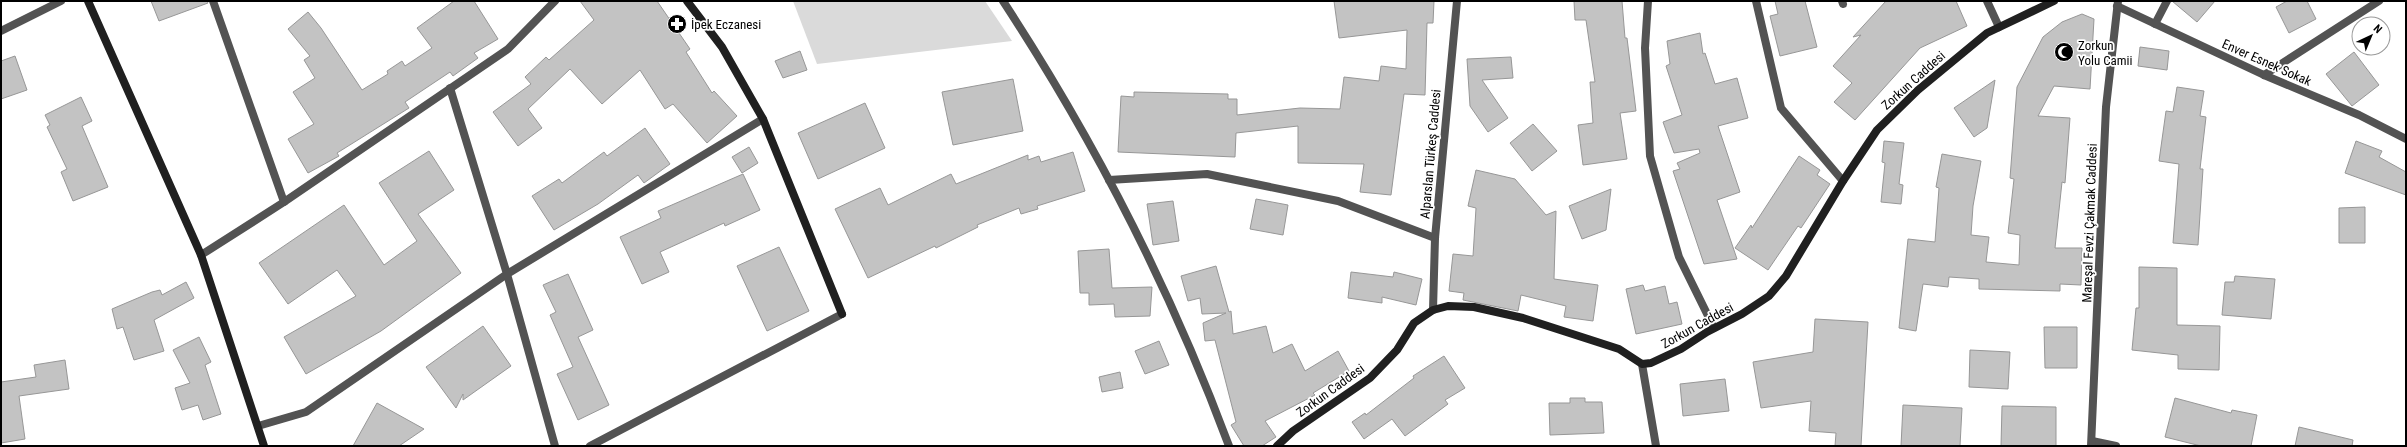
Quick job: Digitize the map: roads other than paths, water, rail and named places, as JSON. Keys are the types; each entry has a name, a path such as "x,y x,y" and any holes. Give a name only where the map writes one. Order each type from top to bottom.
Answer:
{"street":[{"path":"1,31 61,1"},
{"path":"88,1 201,255 264,446"},
{"path":"214,1 284,202"},
{"path":"201,255 284,202 508,48 555,1"},
{"path":"590,446 842,314 763,119 722,47 687,1"},
{"path":"1002,1 1034,50 1109,180 1153,266 1200,369 1229,446"},
{"name":"Alparslan Türkeş Caddesi","path":"1433,310 1435,238 1457,1"},
{"path":"1648,1 1645,48 1650,156 1679,257 1714,328"},
{"path":"1756,1 1781,108 1842,181"},
{"path":"1987,1 1999,27"},
{"name":"Zorkun Caddesi","path":"1277,446 1294,431 1370,378 1397,350 1414,323 1433,310 1448,306 1474,307 1524,318 1619,349 1642,364 1651,363 1681,349 1714,328 1742,314 1769,296 1786,276 1842,181 1877,130 1918,90 1987,33 2054,1"},
{"path":"2155,24 2168,1"},
{"path":"2264,75 2379,1"},
{"name":"Enver Esnek Sokak","path":"2118,4 2155,24 2264,75 2359,115 2406,140"},
{"name":"Mareşal Fevzi Çakmak Caddesi","path":"2092,443 2106,107 2118,4"},
{"path":"450,88 506,274 555,446"},
{"path":"258,426 306,412 506,274 763,119"},
{"path":"1109,180 1207,174 1338,201 1435,238"},
{"path":"1642,364 1656,446"},
{"path":"2092,443 2116,446"}],"place":[{"name":"İpek Eczanesi","path":"677,24"},
{"name":"Zorkun Yolu Camii","path":"2064,52"}]}
